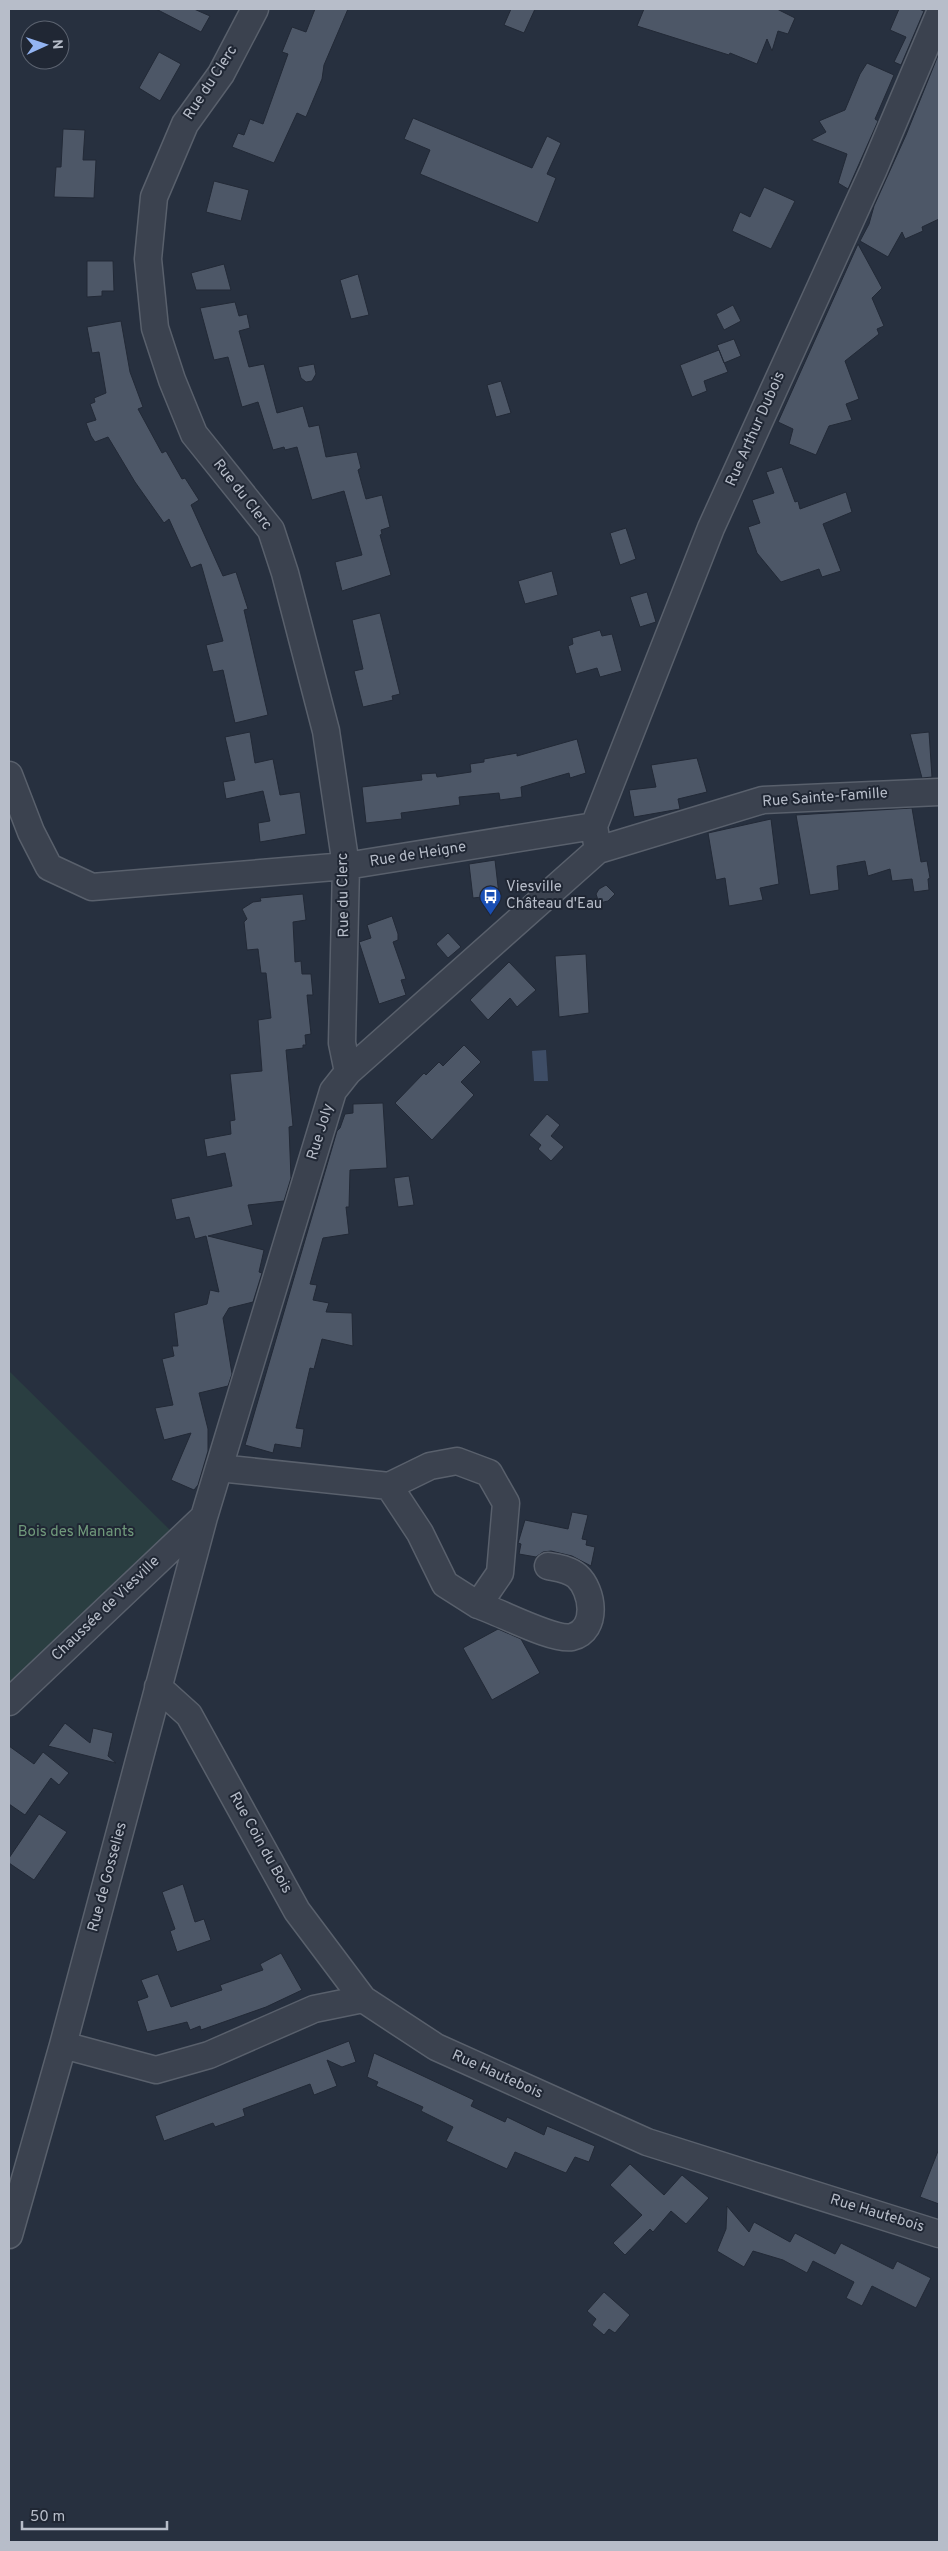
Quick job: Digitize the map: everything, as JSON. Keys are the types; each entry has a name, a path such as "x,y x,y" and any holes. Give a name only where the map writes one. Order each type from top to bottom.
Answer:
{"street":[{"name":"Rue du Clerc","path":"255,9 221,74 184,124 154,197 148,258 155,328 172,380 194,434 271,530 285,573 326,731 346,866 342,1042 348,1072"},
{"name":"Rue Arthur Dubois","path":"596,838 711,528 873,171 939,15"},
{"name":"Rue de Heigne","path":"9,776 31,832 49,867 92,887 346,866 596,838"},
{"name":"Rue Sainte-Famille","path":"596,838 763,800 939,792"},
{"name":"Rue Joly","path":"204,1517 333,1091 348,1072 596,838"},
{"path":"219,1468 389,1486 430,1466 458,1460 489,1473 506,1504 500,1572 478,1605"},
{"path":"389,1486 420,1533 445,1584 478,1605 554,1636 572,1637 582,1632 590,1620 591,1604 585,1586 577,1576 566,1569 548,1566"},
{"name":"Rue de Gosselies","path":"9,2235 63,2045 204,1517"},
{"name":"Chaussée de Viesville","path":"9,1702 204,1517"},
{"name":"Rue Coin du Bois","path":"158,1687 189,1715 297,1911 364,1999"},
{"path":"63,2045 156,2070 209,2055 314,2009 364,1999"},
{"name":"Rue Hautebois","path":"364,1999 436,2047 647,2142 939,2234"}],"green space":[{"name":"Bois des Manants","path":"9,1371 173,1533 9,1690"}],"water":[{"path":"546,1050 548,1081 534,1081 532,1051"}],"building":[{"path":"156,9 194,9 210,16 201,32"},
{"path":"315,9 348,9 324,65 322,79 306,117 297,113 274,163 232,147 238,133 244,135 250,119 263,124 288,54 282,52 292,27 306,32"},
{"path":"511,9 535,9 524,33 504,25"},
{"path":"644,9 777,9 795,18 788,34 778,31 772,51 767,39 757,64 730,53 729,55 637,26"},
{"path":"899,9 919,9 924,11 901,65 894,62 906,37 890,30"},
{"path":"159,52 181,64 160,101 139,88"},
{"path":"939,53 939,219 922,227 923,231 905,239 902,232 888,257 860,241 869,224 874,206 906,135"},
{"path":"867,63 894,75 875,119 878,121 848,189 838,183 847,154 811,140 826,132 819,121 845,110 860,74"},
{"path":"413,118 532,168 547,136 561,143 547,174 556,178 538,223 420,174 430,150 404,139"},
{"path":"63,129 85,130 83,160 96,160 94,198 54,197 56,167 61,167"},
{"path":"214,181 249,190 241,221 206,212"},
{"path":"764,187 795,201 771,249 732,231 740,212 750,217"},
{"path":"858,244 882,288 872,298 884,326 877,329 879,334 845,361 859,399 846,404 852,420 829,426 816,455 789,444 793,429 778,422"},
{"path":"87,261 113,261 114,291 102,291 102,296 87,297"},
{"path":"224,264 231,290 196,290 191,273"},
{"path":"358,274 369,315 351,319 340,280"},
{"path":"235,302 239,316 247,314 250,328 239,331 249,367 264,364 277,413 303,406 309,427 319,425 326,457 357,452 361,468 358,470 366,499 382,495 390,527 381,530 382,534 380,535 391,575 342,591 335,562 362,555 344,491 312,500 297,447 285,450 284,447 273,450 258,402 242,407 228,357 214,360 200,308"},
{"path":"733,305 741,321 724,330 716,314"},
{"path":"121,321 130,372 143,407 138,409 162,453 166,451 182,479 185,478 199,500 191,505 223,576 236,572 248,609 244,610 268,715 235,723 223,670 213,672 206,645 223,641 201,564 191,568 169,519 164,523 135,482 108,437 95,442 86,423 96,420 90,404 95,402 94,398 106,393 99,352 92,353 87,327"},
{"path":"734,339 741,356 724,363 717,345"},
{"path":"719,350 728,372 704,381 707,391 692,397 680,365"},
{"path":"314,364 316,374 312,381 306,382 301,378 298,367"},
{"path":"501,381 511,413 496,417 487,385"},
{"path":"782,467 795,502 798,501 800,509 846,492 852,512 823,524 841,571 822,577 819,569 781,582 757,553 748,527 760,523 752,500 774,493 766,472"},
{"path":"626,528 636,559 620,565 610,533"},
{"path":"552,571 558,595 525,604 518,581"},
{"path":"647,592 656,622 640,627 630,597"},
{"path":"380,613 400,694 392,696 393,700 363,707 354,671 363,669 352,620"},
{"path":"600,630 602,636 612,634 622,671 600,677 597,668 576,674 568,646 573,644 572,638"},
{"path":"250,732 255,763 273,759 280,795 300,792 306,834 260,842 258,823 270,821 263,791 226,799 223,782 235,780 225,737"},
{"path":"929,732 932,777 922,778 910,734"},
{"path":"577,739 586,773 570,778 569,773 521,787 522,797 500,800 499,793 459,797 460,805 401,813 402,819 366,823 362,787 422,780 421,774 436,773 437,777 471,772 470,764 484,762 484,759 517,753 517,756"},
{"path":"697,758 707,792 678,799 680,809 634,817 629,790 656,787 651,765"},
{"path":"912,808 921,862 927,861 930,878 928,879 929,890 914,892 912,879 892,881 890,869 868,876 865,861 837,866 839,890 810,895 796,815"},
{"path":"771,819 779,884 760,888 763,900 729,906 725,878 716,880 708,833"},
{"path":"495,860 499,895 473,898 469,864"},
{"path":"606,885 615,894 608,901 599,903 596,894 599,889"},
{"path":"303,894 306,920 293,922 295,962 301,961 302,974 311,974 313,995 307,995 311,1034 305,1035 306,1045 303,1045 303,1048 286,1050 293,1126 289,1127 291,1178 284,1201 248,1205 253,1225 208,1236 264,1250 259,1272 262,1273 253,1302 229,1308 223,1318 232,1374 228,1386 199,1393 208,1429 208,1451 198,1485 194,1490 171,1480 191,1433 164,1440 155,1408 173,1405 162,1359 174,1356 172,1346 178,1346 174,1313 207,1304 210,1290 219,1292 206,1236 195,1239 189,1217 176,1220 171,1199 232,1186 225,1153 207,1157 204,1139 231,1134 230,1121 235,1120 230,1074 262,1071 258,1020 271,1018 266,973 261,973 258,949 247,950 244,922 247,919 242,909 253,902 261,901 260,898"},
{"path":"392,916 398,934 398,940 393,942 406,979 401,980 406,995 379,1004 359,942 371,938 367,925"},
{"path":"448,933 461,947 448,958 436,944"},
{"path":"586,954 589,1013 559,1017 555,956"},
{"path":"509,962 536,990 517,1007 510,998 488,1020 470,1000"},
{"path":"464,1045 481,1062 461,1082 474,1095 432,1140 395,1103 424,1073 426,1075 439,1062 443,1066"},
{"path":"383,1103 387,1168 350,1170 349,1207 346,1207 349,1234 323,1238 310,1284 317,1285 313,1300 329,1303 326,1312 352,1313 353,1346 322,1339 314,1369 310,1368 296,1428 304,1429 301,1448 275,1444 273,1453 245,1445 337,1131 345,1114 353,1113 353,1104"},
{"path":"547,1114 560,1125 551,1136 564,1147 551,1161 538,1149 541,1145 529,1135"},
{"path":"409,1176 414,1205 398,1207 394,1178"},
{"path":"572,1512 588,1515 582,1539 587,1540 586,1545 595,1547 591,1566 572,1556 551,1551 543,1552 536,1557 519,1554 521,1544 518,1543 525,1520 568,1529"},
{"path":"498,1629 521,1639 540,1673 492,1700 463,1648"},
{"path":"65,1723 90,1743 93,1728 113,1733 108,1756 116,1763 48,1746"},
{"path":"9,1746 34,1764 43,1752 69,1773 59,1785 51,1778 25,1815 9,1804"},
{"path":"39,1814 67,1832 34,1880 9,1863 9,1858"},
{"path":"183,1884 195,1922 204,1919 211,1940 177,1952 170,1931 175,1929 162,1892"},
{"path":"281,1953 302,1990 266,2007 201,2030 200,2026 190,2030 187,2022 147,2032 137,2001 148,1997 141,1980 158,1974 171,2007 222,1990 220,1985 263,1970 260,1964"},
{"path":"349,2041 356,2062 342,2067 327,2060 337,2086 314,2095 310,2084 243,2109 245,2116 215,2127 213,2123 164,2141 155,2116"},
{"path":"374,2053 474,2100 471,2106 505,2122 507,2117 544,2135 547,2126 595,2146 589,2162 575,2157 566,2173 515,2152 507,2169 446,2141 453,2127 421,2111 423,2107 376,2086 378,2082 367,2077"},
{"path":"939,2151 939,2204 920,2197"},
{"path":"630,2164 664,2195 682,2175 709,2198 686,2224 671,2211 653,2232 650,2229 625,2255 613,2243 642,2215 610,2185"},
{"path":"727,2206 749,2232 754,2222 790,2242 795,2233 835,2254 841,2243 893,2269 897,2261 931,2278 916,2308 872,2286 862,2306 846,2298 854,2282 813,2261 807,2273 783,2260 753,2251 744,2267 717,2251 726,2229"},
{"path":"604,2292 630,2315 615,2333 609,2329 604,2335 592,2325 596,2319 587,2311"}],"place":[{"name":"Viesville Château d'Eau","path":"490,915"}]}
